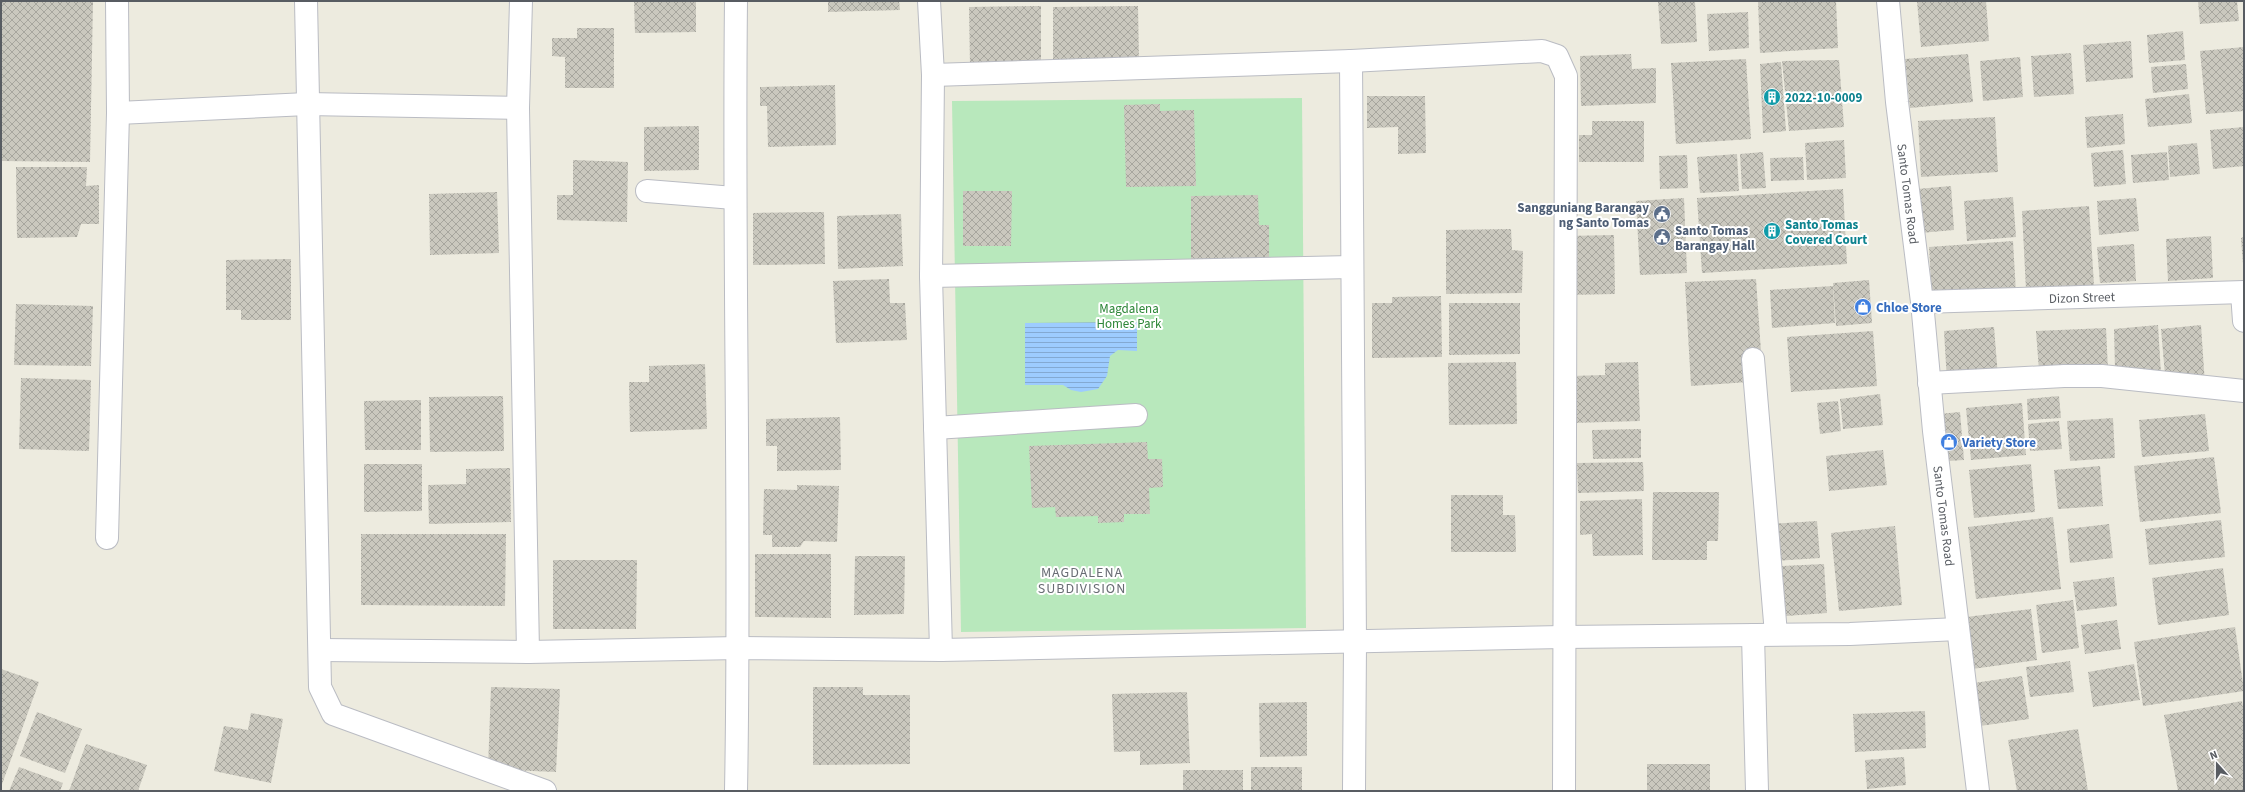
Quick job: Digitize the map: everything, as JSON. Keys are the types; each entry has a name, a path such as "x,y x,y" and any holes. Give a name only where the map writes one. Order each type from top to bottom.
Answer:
{"street":[{"path":"107,538 118,113 117,1"},
{"path":"306,1 320,687 333,714 545,791"},
{"path":"520,1 518,108 528,652"},
{"path":"736,1 734,198 739,648 736,791"},
{"path":"929,1 933,75 931,276 941,650"},
{"name":"Santo Tomas Road","path":"1888,1 1897,102 1922,302 1958,628 1978,791"},
{"path":"933,75 1351,61 1542,51 1557,56 1566,76 1564,791"},
{"path":"1351,61 1355,643 1354,791"},
{"path":"118,113 307,104 518,108"},
{"path":"647,191 734,198"},
{"path":"931,276 1352,267"},
{"name":"Dizon Street","path":"1922,302 2243,292 2244,320"},
{"path":"1753,359 1776,634"},
{"path":"1930,383 2064,376 2102,376 2244,391"},
{"path":"935,428 1136,415"},
{"path":"320,650 528,652 739,648 941,650 1355,643 1564,637 1850,634 1958,628"},
{"path":"1753,635 1757,791"}],"green space":[{"name":"Magdalena Homes Park","path":"1302,98 1306,628 961,632 952,101"}],"water":[{"path":"1137,322 1137,351 1118,350 1110,356 1107,376 1098,389 1081,392 1071,390 1063,385 1025,385 1025,323"}],"building":[{"path":"1,1 93,1 90,162 1,161"},
{"path":"634,1 696,1 696,32 635,33"},
{"path":"828,1 899,1 900,10 828,12"},
{"path":"1658,1 1695,1 1697,42 1661,44"},
{"path":"1758,1 1836,1 1838,48 1760,53"},
{"path":"1917,1 1986,1 1989,41 1921,47"},
{"path":"2198,1 2237,1 2239,21 2200,24"},
{"path":"1041,6 1041,65 970,66 969,7"},
{"path":"1138,6 1139,63 1053,63 1053,7"},
{"path":"1748,12 1749,48 1709,51 1707,14"},
{"path":"577,28 614,28 614,88 565,88 565,57 552,56 552,38 577,38"},
{"path":"2183,31 2185,60 2149,63 2147,35"},
{"path":"2131,41 2133,78 2086,82 2083,45"},
{"path":"2244,47 2244,111 2206,114 2200,51"},
{"path":"2071,53 2074,94 2034,97 2031,56"},
{"path":"1631,54 1632,69 1656,68 1656,103 1581,106 1580,56"},
{"path":"1968,54 1973,102 1910,108 1905,59"},
{"path":"2020,57 2023,97 1983,101 1980,61"},
{"path":"1746,59 1751,139 1676,144 1671,63"},
{"path":"1839,60 1844,127 1789,131 1782,61"},
{"name":"2022-10-0009","path":"1781,62 1786,131 1763,133 1760,64"},
{"path":"2186,64 2188,89 2153,93 2151,67"},
{"path":"835,85 836,145 768,147 767,106 760,106 760,87"},
{"path":"2189,94 2192,123 2148,127 2145,99"},
{"path":"1367,96 1425,96 1426,153 1398,154 1398,127 1367,128"},
{"path":"1160,104 1160,111 1194,110 1196,186 1126,187 1124,105"},
{"path":"2123,114 2125,144 2087,148 2085,117"},
{"path":"1995,117 1998,172 1921,177 1918,121"},
{"path":"1592,121 1644,121 1644,162 1579,162 1579,135 1592,135"},
{"path":"699,126 699,170 644,171 644,127"},
{"path":"2244,127 2244,166 2213,169 2210,130"},
{"path":"1844,140 1846,178 1807,180 1805,143"},
{"path":"2197,143 2200,174 2170,177 2168,146"},
{"path":"2123,150 2126,184 2094,187 2091,153"},
{"path":"1763,152 1766,188 1742,189 1740,154"},
{"path":"2167,152 2169,180 2133,183 2131,155"},
{"path":"1737,154 1739,191 1700,193 1697,157"},
{"path":"1687,155 1688,188 1660,189 1659,156"},
{"path":"1803,157 1804,180 1771,181 1770,158"},
{"path":"573,160 628,162 627,222 557,220 557,195 573,195"},
{"path":"16,167 87,167 86,186 99,185 99,224 81,224 77,237 17,238"},
{"path":"1951,186 1954,230 1909,234 1906,190"},
{"name":"Santo Tomas Covered Court","path":"1843,189 1847,264 1702,273 1697,198"},
{"path":"963,191 1012,191 1011,246 963,246"},
{"path":"497,192 499,253 430,255 429,194"},
{"path":"1258,195 1259,225 1269,225 1269,268 1191,269 1191,196"},
{"path":"2013,197 2016,237 1967,241 1964,201"},
{"name":"Santo Tomas Barangay Hall","path":"1684,198 1687,273 1640,275 1636,201"},
{"path":"2136,198 2139,231 2099,235 2097,201"},
{"path":"2089,206 2094,285 2026,290 2022,211"},
{"path":"824,212 825,264 753,265 753,213"},
{"path":"901,214 903,266 838,269 837,216"},
{"path":"1511,229 1512,250 1523,251 1522,293 1446,294 1446,230"},
{"path":"1614,235 1615,294 1568,295 1567,236"},
{"path":"2211,236 2213,278 2168,281 2166,239"},
{"path":"2244,237 2244,264 2243,264 2241,238"},
{"path":"2013,241 2016,293 1932,299 1929,247"},
{"path":"2134,244 2136,281 2100,283 2097,247"},
{"path":"291,259 291,320 241,320 241,310 226,310 226,260"},
{"path":"889,279 890,303 905,303 907,340 836,343 833,281"},
{"path":"1756,279 1763,381 1691,386 1685,282"},
{"path":"1869,280 1872,323 1836,326 1833,283"},
{"path":"1833,286 1835,323 1772,328 1770,290"},
{"path":"1441,296 1442,357 1372,358 1372,303 1392,303 1392,297"},
{"path":"1449,303 1520,303 1520,354 1449,355"},
{"path":"16,304 93,306 91,366 14,365"},
{"path":"2158,325 2161,374 2115,369 2114,329"},
{"path":"2201,325 2205,385 2165,375 2161,329"},
{"path":"1994,327 1998,377 1947,381 1944,331"},
{"path":"2106,328 2108,370 2039,371 2036,331"},
{"path":"1873,331 1877,386 1791,392 1787,337"},
{"path":"1516,362 1517,424 1449,425 1448,363"},
{"path":"1638,362 1640,421 1572,423 1571,376 1605,375 1605,363"},
{"path":"705,364 707,429 630,432 629,382 649,382 649,366"},
{"path":"21,378 91,380 89,451 19,449"},
{"path":"1880,394 1883,425 1843,429 1840,399"},
{"path":"503,396 504,451 430,452 429,397"},
{"path":"2059,396 2061,418 2028,420 2027,399"},
{"path":"421,400 421,450 365,450 364,401"},
{"path":"1838,401 1841,431 1820,434 1817,403"},
{"path":"2022,403 2026,455 1971,460 1966,408"},
{"path":"1960,412 1964,460 1932,462 1928,415"},
{"path":"2205,414 2209,451 2142,457 2139,420"},
{"path":"840,417 841,470 777,471 777,446 766,446 766,419"},
{"path":"2113,418 2115,458 2070,461 2067,421"},
{"path":"2059,421 2062,449 2030,451 2028,424"},
{"path":"1641,429 1641,458 1593,459 1592,430"},
{"path":"1147,442 1148,459 1162,459 1163,487 1149,488 1150,514 1124,514 1124,522 1098,523 1098,516 1056,517 1055,507 1032,508 1029,446"},
{"path":"1883,450 1887,485 1829,491 1826,456"},
{"path":"2214,457 2221,513 2140,522 2134,466"},
{"path":"1643,462 1644,491 1578,493 1577,463"},
{"path":"364,464 422,464 422,511 364,512"},
{"path":"2031,464 2035,512 1974,518 1969,470"},
{"path":"2100,466 2103,506 2058,509 2054,470"},
{"path":"510,468 511,522 429,524 428,485 466,484 466,469"},
{"path":"797,485 839,486 837,542 804,541 800,547 772,547 772,535 763,535 764,489 797,490"},
{"path":"1653,492 1719,492 1718,541 1707,541 1707,560 1652,560"},
{"path":"1451,495 1503,495 1503,515 1515,515 1516,552 1451,552"},
{"path":"1642,499 1643,555 1593,556 1592,534 1580,535 1580,501"},
{"path":"2053,517 2061,589 1976,599 1968,527"},
{"path":"2221,520 2225,557 2149,565 2145,529"},
{"path":"1817,521 1820,558 1773,561 1770,524"},
{"path":"2109,524 2113,558 2070,563 2067,529"},
{"path":"1895,526 1902,605 1839,611 1831,533"},
{"path":"361,534 506,534 505,606 361,605"},
{"path":"755,554 831,554 831,618 755,617"},
{"path":"855,556 905,556 904,614 854,615"},
{"path":"553,560 637,560 636,629 553,629"},
{"path":"1824,564 1827,613 1786,616 1782,566"},
{"path":"2223,568 2229,615 2158,625 2152,578"},
{"path":"2114,577 2117,606 2077,611 2073,582"},
{"path":"2073,600 2079,648 2042,653 2036,605"},
{"path":"2031,609 2037,660 1965,670 1958,618"},
{"path":"2117,620 2121,649 2085,654 2081,625"},
{"path":"2235,627 2244,691 2143,706 2134,642"},
{"path":"2070,661 2074,692 2030,697 2026,667"},
{"path":"2134,664 2140,700 2093,707 2088,672"},
{"path":"1,669 39,682 1,787"},
{"path":"2022,676 2029,719 1973,727 1967,684"},
{"path":"491,687 560,689 556,772 488,769"},
{"path":"813,687 863,687 863,695 910,695 910,764 813,765"},
{"path":"1187,692 1190,763 1140,765 1140,751 1114,752 1112,694"},
{"path":"2242,701 2244,714 2244,791 2178,791 2164,715"},
{"path":"1307,702 1307,756 1260,757 1259,703"},
{"path":"1925,711 1926,748 1855,752 1853,714"},
{"path":"37,712 82,729 65,773 20,756"},
{"path":"251,713 283,719 271,783 214,771 224,726 248,730"},
{"path":"2078,729 2088,791 2017,791 2008,740"},
{"path":"86,744 147,765 138,791 69,791"},
{"path":"1904,757 1906,785 1867,789 1865,760"},
{"path":"1647,764 1710,764 1710,791 1647,791"},
{"path":"19,767 63,783 60,791 9,791"},
{"path":"1251,767 1302,767 1302,791 1251,791"},
{"path":"1183,770 1243,770 1243,791 1183,791"}],"place":[{"name":"2022-10-0009","path":"1772,97"},
{"name":"Sangguniang Barangay ng Santo Tomas","path":"1662,214"},
{"name":"Santo Tomas Covered Court","path":"1772,231"},
{"name":"Santo Tomas Barangay Hall","path":"1662,237"},
{"name":"Chloe Store","path":"1863,307"},
{"name":"Variety Store","path":"1949,442"}],"district":[{"name":"MAGDALENA SUBDIVISION","path":"1082,580"}]}
